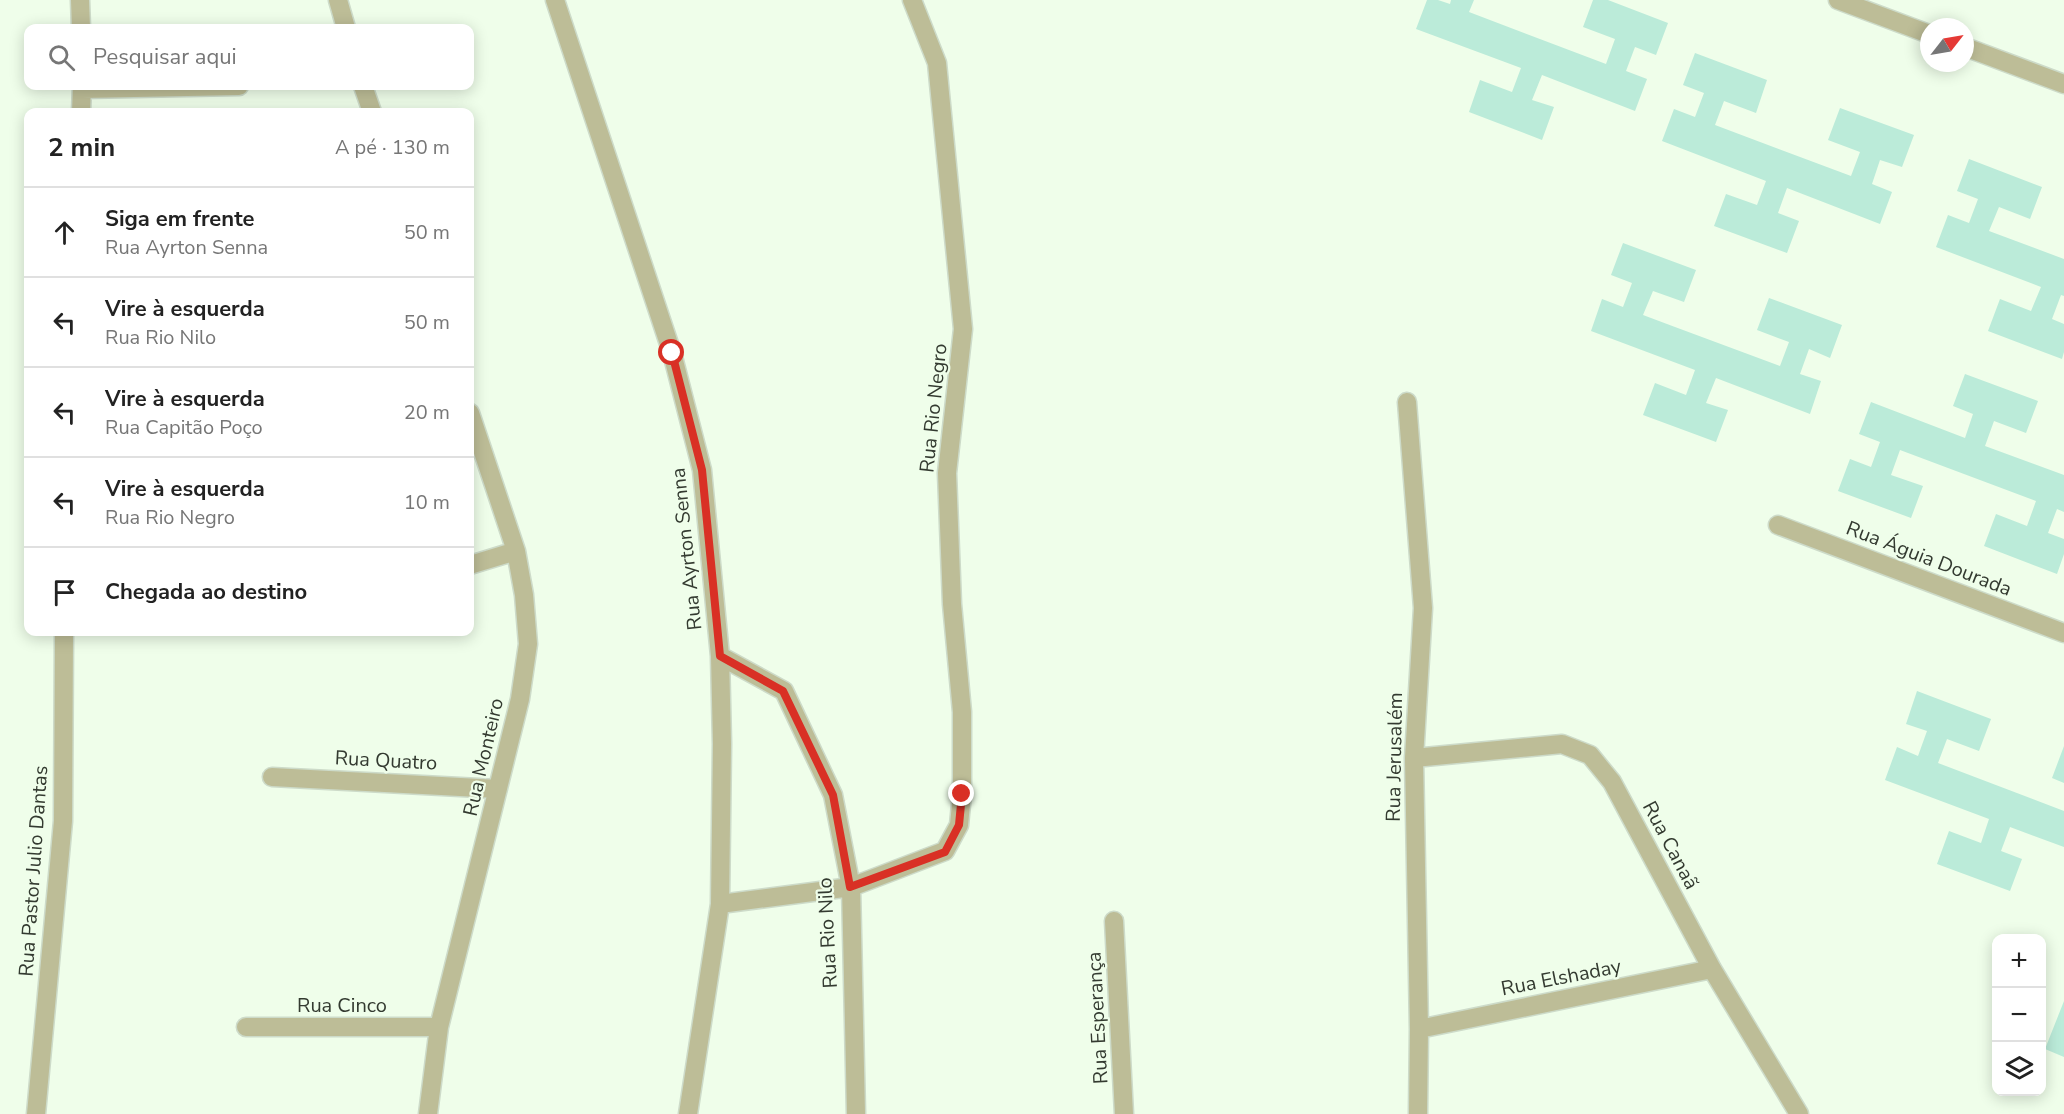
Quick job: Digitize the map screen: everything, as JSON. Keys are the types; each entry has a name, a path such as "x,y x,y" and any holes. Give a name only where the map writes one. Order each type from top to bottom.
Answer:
{"street":[{"path":"80,0 81,24"},
{"path":"338,0 345,24"},
{"name":"Rua Ayrton Senna","path":"555,0 672,353 702,470 720,656 722,744 720,904 688,1114"},
{"name":"Rua Rio Negro","path":"850,887 945,852 959,825 962,794 962,712 952,604 947,473 963,329 937,63 912,0"},
{"path":"1838,0 1920,31"},
{"path":"1974,50 2064,84"},
{"path":"81,108 82,90"},
{"path":"364,90 371,108"},
{"name":"Rua Jerusalém","path":"1407,402 1423,608 1414,758 1419,1029 1418,1114"},
{"name":"Rua Monteiro","path":"428,1114 439,1027 520,699 528,644 524,595 516,550 474,425"},
{"name":"Rua Águia Dourada","path":"1778,525 2064,633"},
{"path":"474,564 516,550"},
{"name":"Rua Pastor Julio Dantas","path":"36,1114 63,820 64,636"},
{"name":"Rua Rio Nilo","path":"720,656 783,691 833,795 850,887 856,1114"},
{"name":"Rua Canaã","path":"1414,758 1562,744 1590,755 1612,782 1712,969 1799,1114"},
{"name":"Rua Quatro","path":"272,777 498,789"},
{"path":"720,904 850,887"},
{"name":"Rua Esperança","path":"1114,921 1124,1114"},
{"name":"Rua Elshaday","path":"1419,1029 1712,969"},
{"name":"Rua Cinco","path":"246,1028 439,1027"}],"building":[{"path":"1427,0 1438,0 1450,4 1451,0 1474,0 1469,12 1606,64 1615,39 1583,27 1593,0 1608,0 1668,23 1656,55 1635,47 1626,71 1647,79 1635,111 1542,75 1532,100 1554,107 1542,140 1469,112 1480,80 1512,92 1521,68 1416,29"},
{"path":"1695,53 1767,80 1756,113 1724,101 1715,125 1851,176 1860,152 1828,140 1840,108 1914,135 1902,167 1880,160 1872,184 1892,192 1880,224 1787,188 1778,213 1799,221 1787,253 1714,226 1726,194 1757,205 1766,181 1662,141 1674,109 1695,117 1704,93 1683,85"},
{"path":"1969,159 2042,187 2030,219 1999,207 1989,231 2064,259 2064,296 2061,295 2052,319 2064,324 2062,359 1988,331 2000,299 2031,311 2041,287 1936,247 1948,215 1969,223 1978,199 1957,191"},
{"path":"1623,243 1696,270 1684,302 1653,291 1643,315 1675,327 1780,366 1789,342 1757,330 1769,298 1842,325 1830,358 1809,349 1800,374 1821,381 1810,414 1716,378 1706,403 1728,410 1716,442 1643,415 1655,383 1686,395 1695,370 1591,331 1602,299 1623,307 1632,283 1611,275"},
{"path":"1965,374 2038,401 2026,433 1994,421 1985,446 2064,475 2064,512 2057,509 2048,533 2064,539 2064,554 2057,574 1984,546 1996,514 2027,526 2036,501 1900,450 1891,475 1923,486 1911,518 1838,491 1850,459 1871,467 1880,442 1859,434 1871,402 1965,438 1973,414 1953,406"},
{"path":"1917,691 1991,719 1979,751 1947,739 1938,763 2064,811 2064,847 2010,827 2001,851 2022,859 2010,891 1937,864 1949,831 1981,843 1989,819 1885,780 1897,747 1918,756 1927,731 1906,724"},
{"path":"2064,746 2064,783 2052,778"},
{"path":"2064,1001 2064,1057 2046,1049"}],"route":[{"path":"672,353 702,470 720,656 783,691 833,795 850,887 945,852 959,825 962,794"}]}
